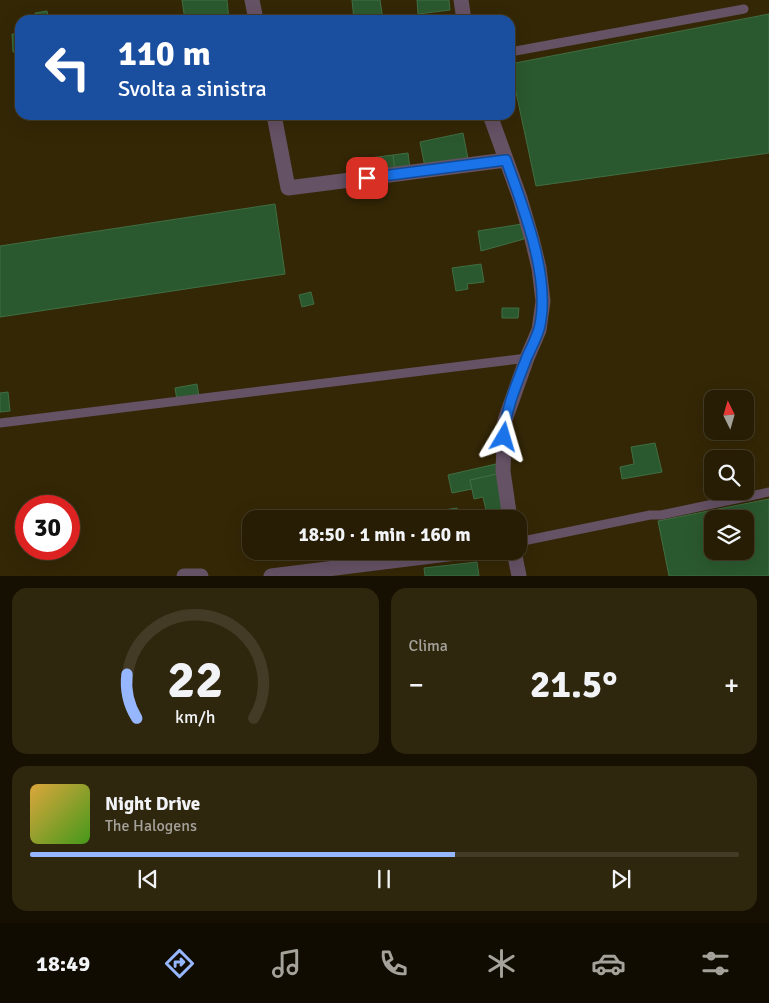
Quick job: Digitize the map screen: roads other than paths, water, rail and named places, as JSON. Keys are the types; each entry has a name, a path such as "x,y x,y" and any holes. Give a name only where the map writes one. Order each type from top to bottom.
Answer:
{"street":[{"path":"252,0 255,15"},
{"path":"460,0 463,15"},
{"path":"275,120 288,188 506,160"},
{"path":"492,120 532,238 539,268 543,301 539,330 505,420 504,471 509,510"},
{"path":"271,576 400,560"},
{"path":"516,560 519,576"},
{"path":"184,576 201,576"}],"lane":[{"path":"515,51 744,8"},
{"path":"0,423 527,358"},
{"path":"527,540 769,492"}]}
